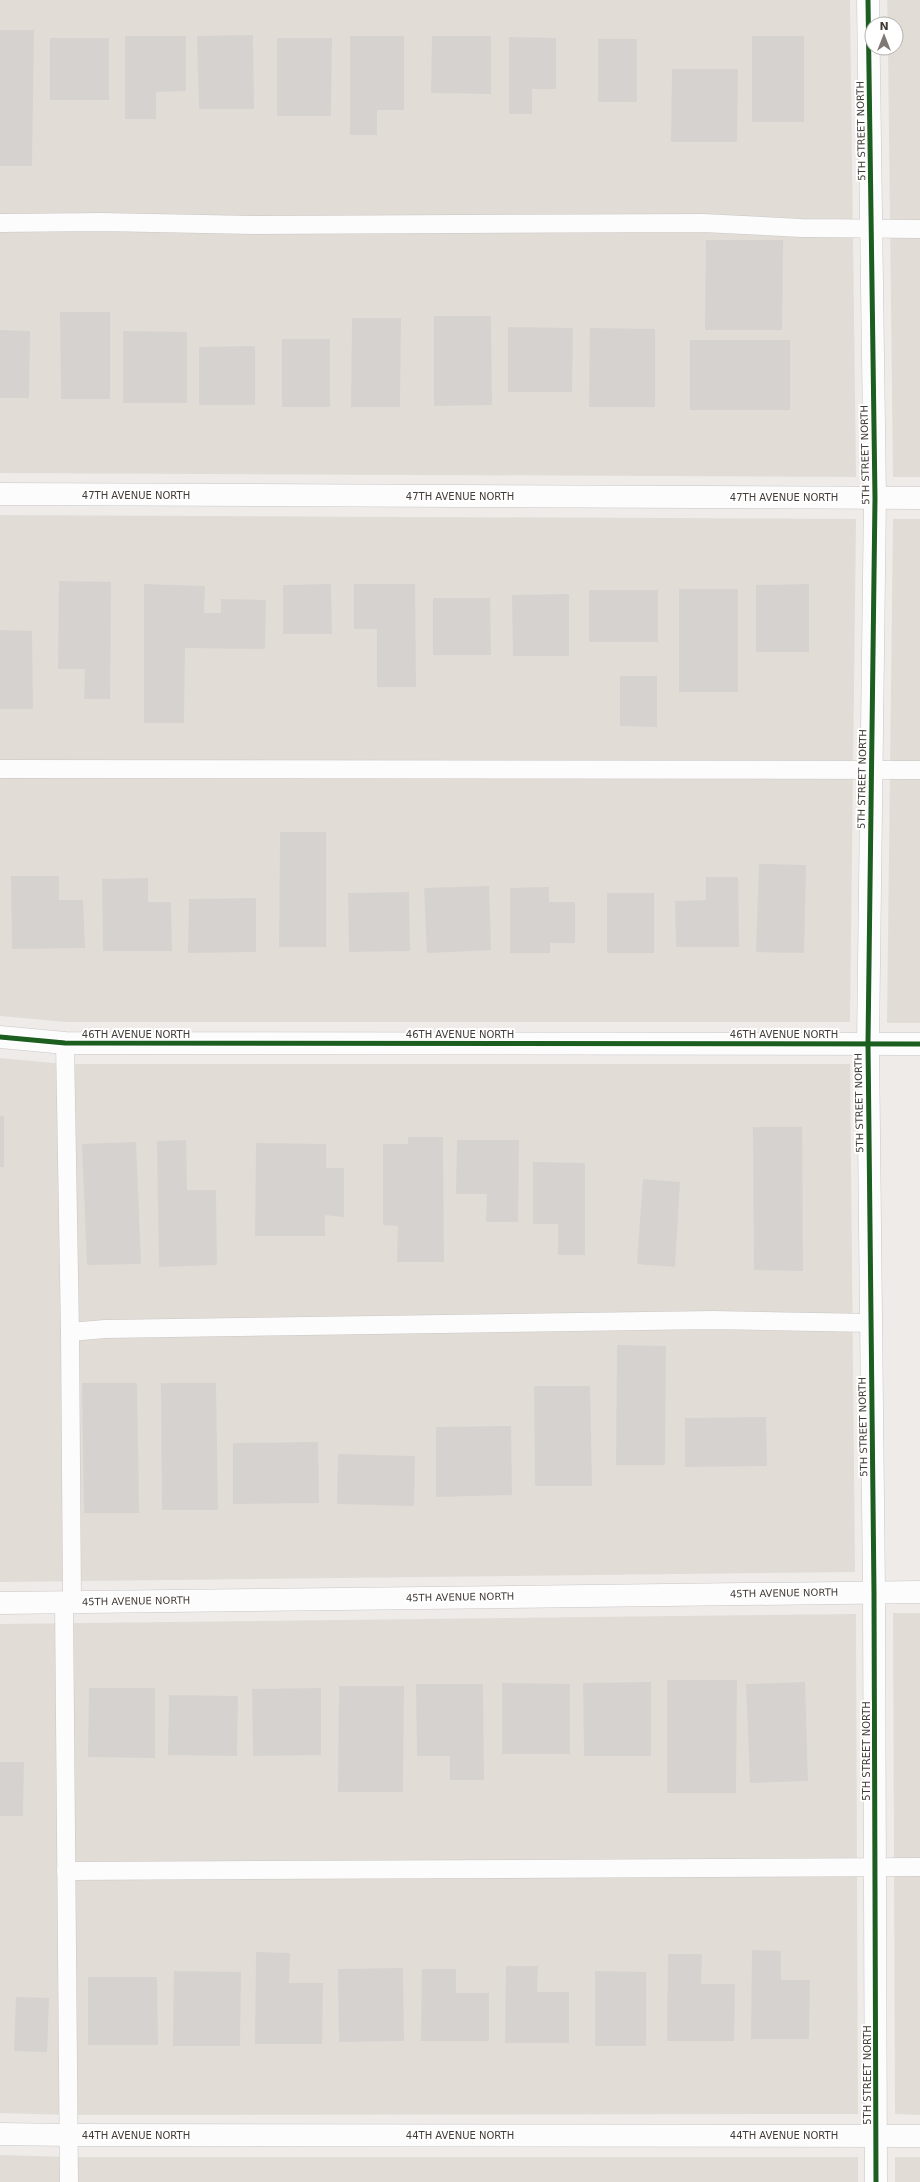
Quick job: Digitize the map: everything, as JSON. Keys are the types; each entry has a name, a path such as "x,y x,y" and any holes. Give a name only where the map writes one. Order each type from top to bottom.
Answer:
{"street":[{"name":"5TH STREET NORTH","path":"868,0 870,230 875,498 868,1043 874,1592 876,2182"},
{"name":"47TH AVENUE NORTH","path":"0,494 920,498"},
{"name":"46TH AVENUE NORTH","path":"0,1037 65,1043 920,1044"},
{"name":"45TH AVENUE NORTH","path":"0,1603 920,1592"},
{"name":"44TH AVENUE NORTH","path":"0,2134 69,2136 920,2136"}],"lane":[{"path":"0,223 101,222 254,225 703,223 870,230 920,229"},
{"path":"0,769 920,770"},
{"path":"65,1043 70,1332 66,1870 69,2182"},
{"path":"70,1332 105,1329 712,1320 871,1323"},
{"path":"66,1870 920,1867"}],"shaded area":[{"path":"0,0 850,0 856,477 0,473"},
{"path":"887,0 920,0 920,477 893,477 888,56 904,56 904,16 888,16"},
{"path":"0,515 856,519 850,1022 66,1022 0,1016"},
{"path":"893,519 920,519 920,1023 887,1023"},
{"path":"0,1058 65,1064 850,1064 855,1572 0,1582"},
{"path":"893,1613 920,1613 920,2115 895,2114"},
{"path":"856,1614 858,2114 69,2115 0,2113 0,1624"},
{"path":"0,2155 69,2157 858,2157 858,2182 0,2182"},
{"path":"895,2157 920,2157 920,2182 895,2182"}],"building":[{"path":"0,30 34,30 32,166 0,166"},
{"path":"253,35 254,109 199,109 197,36"},
{"path":"125,36 186,36 186,91 156,92 156,119 125,119"},
{"path":"350,36 404,36 404,110 377,110 377,135 350,135"},
{"path":"432,36 491,36 491,94 431,93"},
{"path":"752,36 804,36 804,122 752,122"},
{"path":"509,37 556,38 556,89 532,89 532,114 509,114"},
{"path":"50,38 109,38 109,100 50,100"},
{"path":"277,38 332,38 331,116 277,116"},
{"path":"598,39 637,39 637,102 598,102"},
{"path":"672,69 738,69 737,142 671,142"},
{"path":"706,240 783,240 782,330 705,330"},
{"path":"60,312 110,312 110,399 61,399"},
{"path":"434,316 491,316 492,405 434,406"},
{"path":"352,318 401,318 400,407 351,407"},
{"path":"508,327 573,328 572,392 508,392"},
{"path":"590,328 655,329 655,407 589,407"},
{"path":"0,330 30,331 29,398 0,398"},
{"path":"123,331 187,332 187,403 123,403"},
{"path":"282,339 330,339 330,407 282,407"},
{"path":"690,340 790,340 790,410 690,410"},
{"path":"255,346 255,405 199,405 199,347"},
{"path":"59,581 111,582 110,699 84,699 85,669 58,669"},
{"path":"144,584 205,586 204,613 221,613 221,599 266,600 265,649 185,648 184,723 144,723"},
{"path":"331,584 332,634 283,634 283,585"},
{"path":"354,584 415,584 416,687 377,687 377,629 354,629"},
{"path":"809,584 809,652 756,652 756,585"},
{"path":"679,589 738,589 738,692 679,692"},
{"path":"589,590 658,590 658,642 589,642"},
{"path":"569,594 569,656 513,656 512,595"},
{"path":"433,598 490,598 491,655 433,655"},
{"path":"0,630 32,631 33,709 0,709"},
{"path":"620,676 657,676 657,727 620,726"},
{"path":"280,832 326,832 326,947 279,947"},
{"path":"759,864 806,865 804,953 756,952"},
{"path":"11,876 59,876 59,900 83,900 85,948 12,949"},
{"path":"706,877 738,877 739,947 676,947 675,901 706,900"},
{"path":"148,878 148,902 171,902 172,951 103,951 102,879"},
{"path":"489,886 491,950 427,953 424,888"},
{"path":"549,887 549,902 575,902 575,943 550,943 550,953 510,953 510,888"},
{"path":"409,892 410,951 349,952 348,893"},
{"path":"607,893 654,893 654,953 607,953"},
{"path":"256,898 256,952 188,953 189,899"},
{"path":"0,1116 4,1116 4,1167 0,1167"},
{"path":"753,1127 802,1127 803,1271 754,1270"},
{"path":"408,1137 443,1137 444,1262 397,1262 398,1226 383,1225 383,1144 408,1144"},
{"path":"186,1140 187,1190 216,1190 217,1265 159,1267 157,1141"},
{"path":"457,1140 519,1140 518,1222 486,1222 487,1194 456,1194"},
{"path":"136,1142 141,1264 87,1265 82,1144"},
{"path":"256,1143 326,1144 326,1168 344,1168 344,1217 325,1215 325,1236 255,1236"},
{"path":"533,1162 585,1163 585,1255 558,1255 558,1224 533,1224"},
{"path":"643,1179 680,1182 675,1267 637,1264"},
{"path":"617,1345 666,1346 665,1465 616,1465"},
{"path":"82,1383 137,1383 139,1513 84,1513"},
{"path":"161,1383 216,1383 218,1510 162,1510"},
{"path":"534,1386 590,1386 592,1486 535,1486"},
{"path":"766,1417 767,1466 685,1467 685,1418"},
{"path":"511,1426 512,1495 436,1497 436,1427"},
{"path":"318,1442 319,1503 233,1504 233,1443"},
{"path":"338,1454 415,1456 414,1506 337,1504"},
{"path":"667,1680 737,1680 736,1793 667,1793"},
{"path":"651,1682 651,1756 584,1756 583,1683"},
{"path":"805,1682 808,1781 750,1783 746,1684"},
{"path":"502,1683 570,1684 570,1754 502,1754"},
{"path":"416,1684 483,1684 484,1780 450,1780 450,1756 417,1756"},
{"path":"339,1686 404,1686 403,1792 338,1792"},
{"path":"89,1688 155,1688 155,1758 88,1757"},
{"path":"321,1688 321,1755 253,1756 252,1689"},
{"path":"169,1695 238,1696 237,1756 168,1755"},
{"path":"0,1762 24,1762 23,1816 0,1816"},
{"path":"752,1950 781,1951 781,1980 810,1980 809,2039 751,2039"},
{"path":"256,1952 290,1953 289,1983 323,1983 322,2044 255,2044"},
{"path":"668,1954 702,1954 701,1984 735,1984 734,2041 667,2041"},
{"path":"506,1966 538,1966 537,1992 569,1992 569,2043 505,2043"},
{"path":"403,1968 404,2041 339,2042 338,1969"},
{"path":"422,1969 456,1969 456,1993 489,1993 489,2041 421,2041"},
{"path":"174,1971 241,1972 240,2046 173,2046"},
{"path":"595,1971 646,1972 646,2046 595,2046"},
{"path":"88,1977 157,1977 158,2045 88,2045"},
{"path":"16,1997 49,1998 47,2052 14,2051"}],"cycle path":[{"path":"868,0 875,498 868,1043 874,1592 876,2182"},
{"path":"0,1037 65,1043 920,1044"}]}
